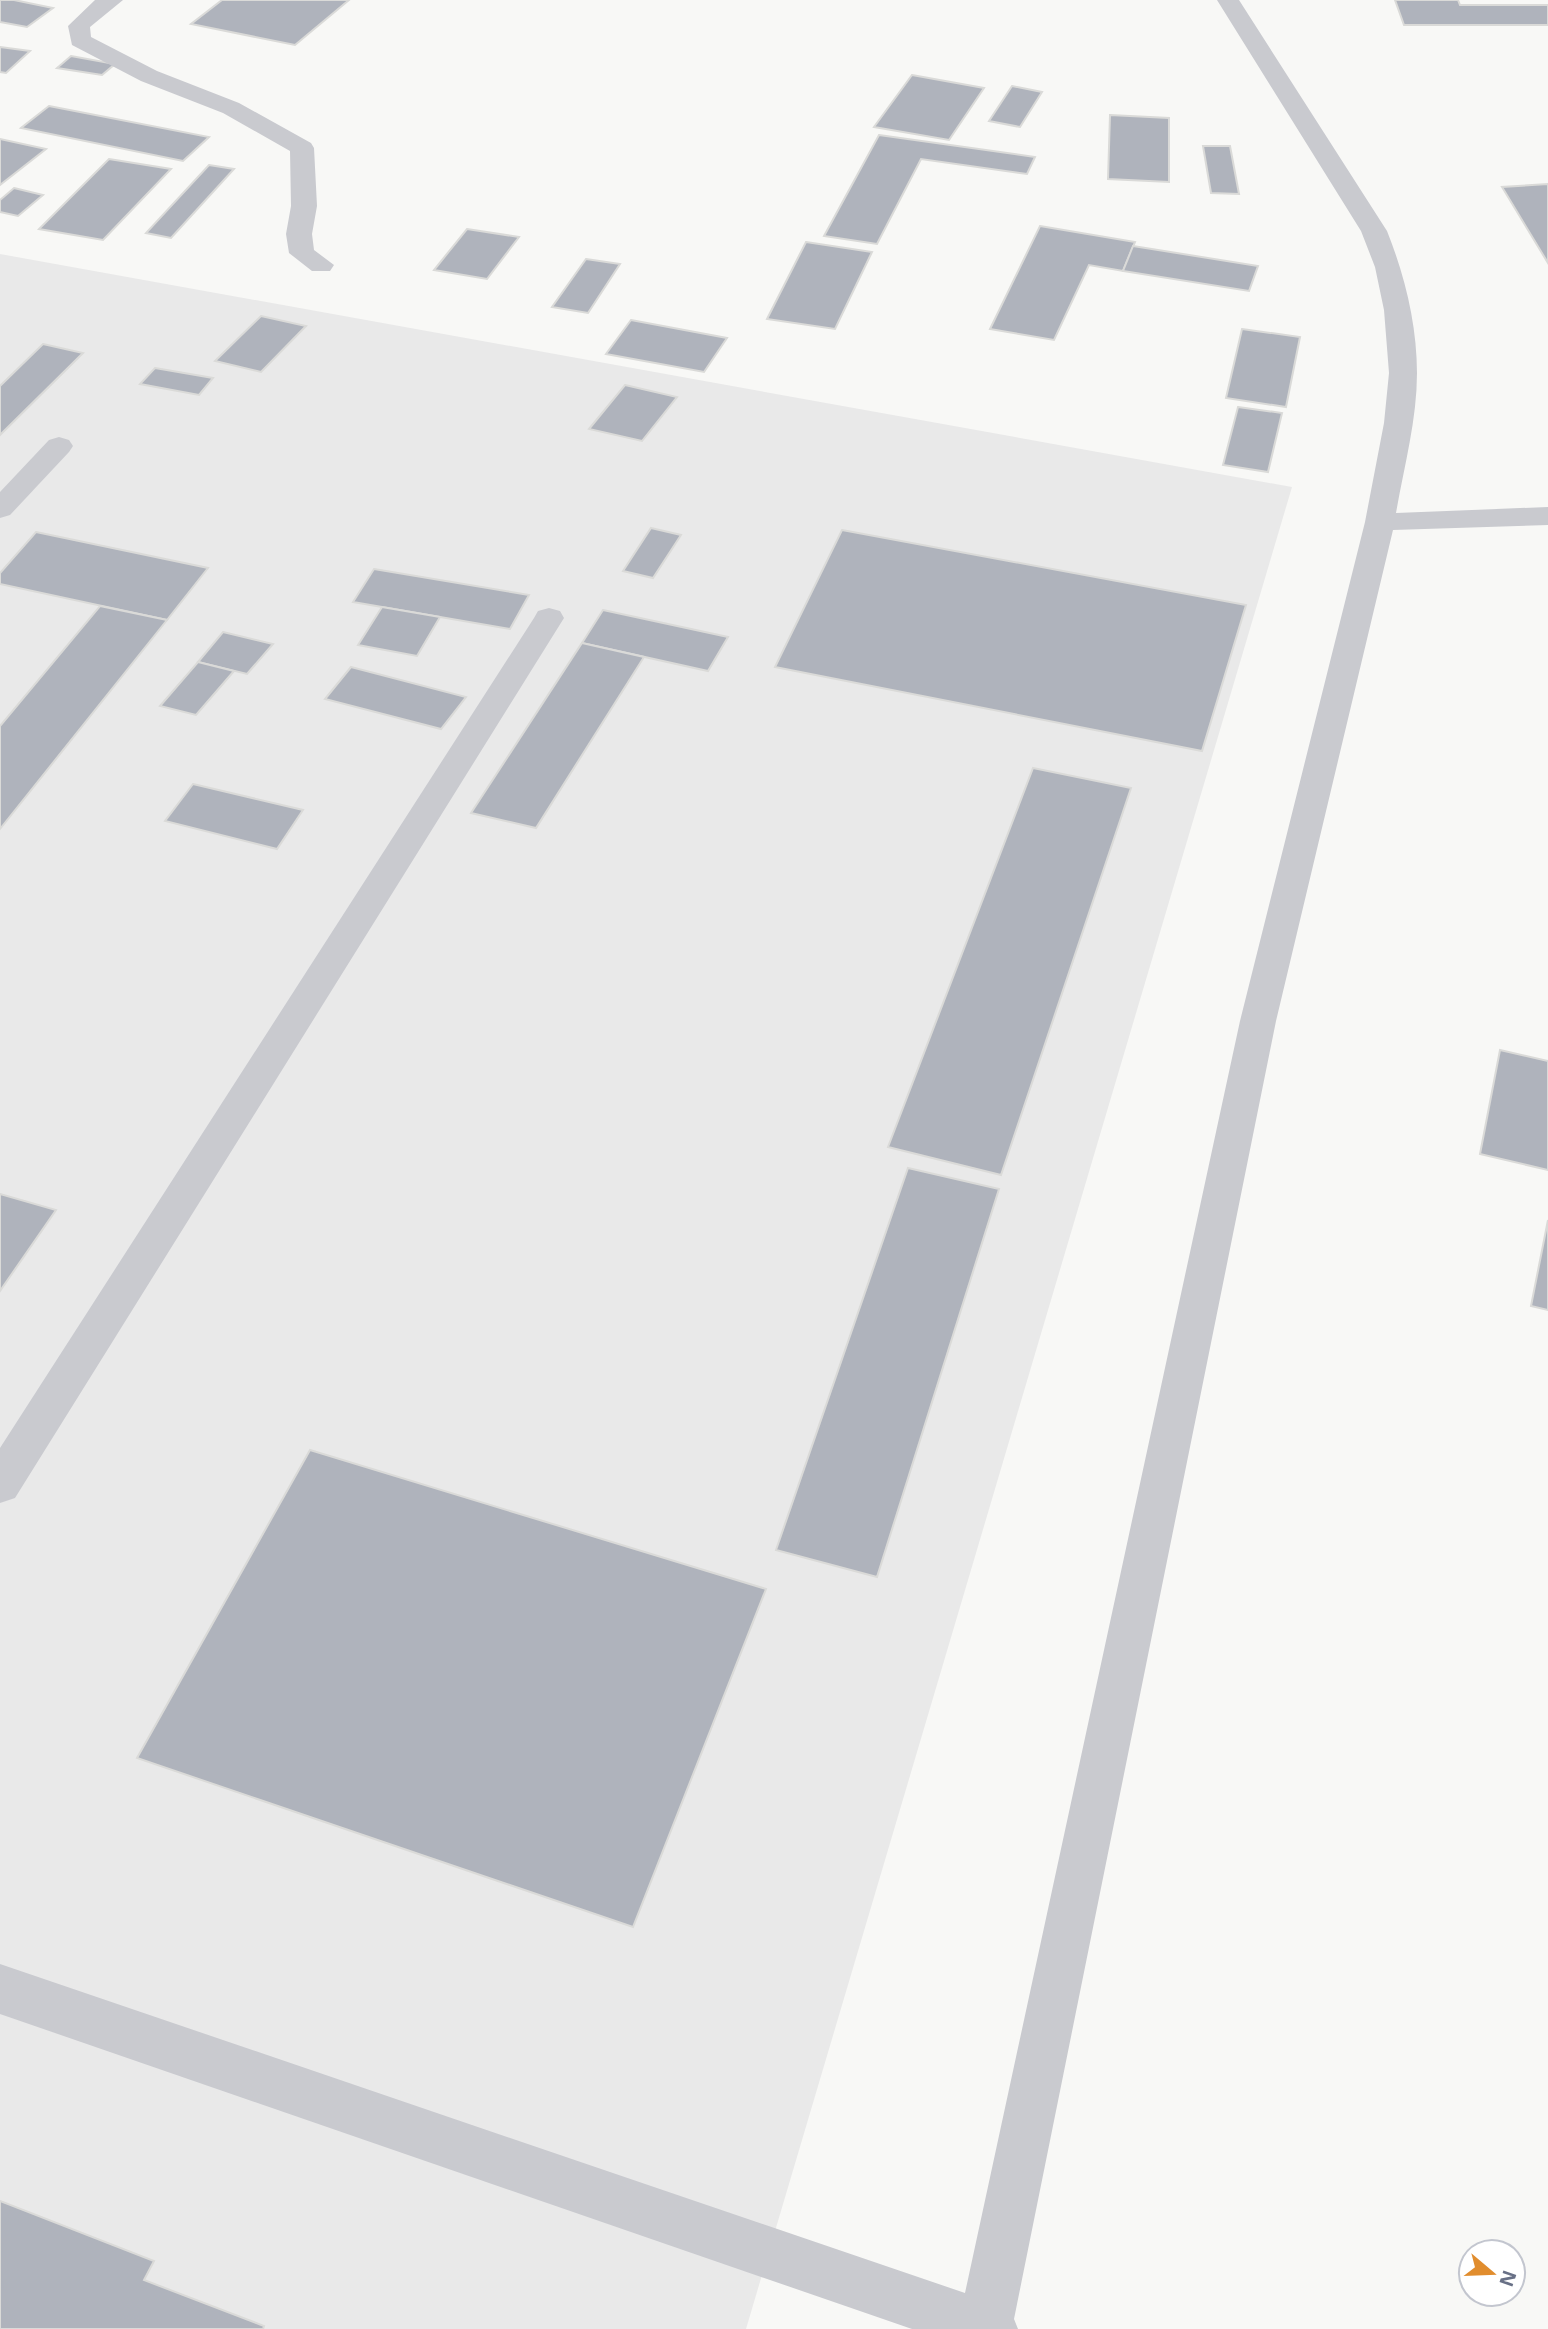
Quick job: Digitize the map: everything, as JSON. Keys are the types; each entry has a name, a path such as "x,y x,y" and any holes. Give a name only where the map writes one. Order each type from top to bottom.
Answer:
{"street":[{"path":"112,0 97,8 79,26 80,40 149,76 231,108 302,148 304,206 299,234 302,253 321,265"},
{"path":"0,1989 988,2328 1258,1021 1393,461 1403,373 1397,310 1388,267 1374,231 1274,77 1228,0"},
{"path":"0,509 59,446"},
{"path":"1380,522 1548,516"},
{"path":"0,1485 549,618"}],"shaded area":[{"path":"0,254 1292,487 746,2329 0,2329"}],"building":[{"path":"0,0 53,8 27,27 0,22"},
{"path":"222,0 349,0 295,45 191,24"},
{"path":"1395,0 1458,0 1460,5 1548,5 1548,25 1404,25"},
{"path":"0,47 30,51 6,73 0,72"},
{"path":"71,56 115,64 102,75 57,68"},
{"path":"912,75 984,88 949,140 874,127"},
{"path":"1012,86 1042,92 1020,127 989,121"},
{"path":"49,106 209,137 183,161 21,128"},
{"path":"1110,115 1169,118 1169,182 1108,179"},
{"path":"879,135 1035,157 1027,174 921,159 877,244 824,236"},
{"path":"0,139 46,149 0,185"},
{"path":"1203,146 1230,146 1239,194 1211,193"},
{"path":"109,159 171,169 103,240 39,229"},
{"path":"209,165 234,169 171,238 146,233"},
{"path":"1548,184 1548,263 1502,187"},
{"path":"14,188 43,195 18,216 0,212 0,200"},
{"path":"1040,226 1135,242 1123,271 1089,265 1054,340 990,329"},
{"path":"467,229 519,237 487,279 434,270"},
{"path":"806,242 872,252 835,329 767,319"},
{"path":"1133,246 1258,266 1249,291 1123,271"},
{"path":"586,259 620,264 588,313 552,307"},
{"path":"261,316 306,326 261,372 215,361"},
{"path":"631,320 727,338 704,372 606,354"},
{"path":"1242,329 1300,337 1286,407 1226,398"},
{"path":"43,344 83,353 0,435 0,386"},
{"path":"155,368 213,378 199,395 140,384"},
{"path":"625,385 677,397 642,441 589,429"},
{"path":"1238,407 1282,413 1268,472 1223,465"},
{"path":"651,528 681,535 653,578 623,571"},
{"path":"842,530 1246,605 1202,751 775,667"},
{"path":"36,532 208,568 167,620 0,584 0,573"},
{"path":"374,569 529,595 510,629 353,602"},
{"path":"100,606 167,620 0,829 0,726"},
{"path":"382,607 440,617 417,656 358,645"},
{"path":"603,610 728,637 708,671 582,643"},
{"path":"223,632 273,644 247,674 198,662"},
{"path":"582,643 644,657 536,828 471,813"},
{"path":"198,662 234,671 196,715 160,706"},
{"path":"351,667 466,697 441,729 325,699"},
{"path":"1033,768 1131,788 1001,1175 888,1147"},
{"path":"193,784 303,810 277,849 165,821"},
{"path":"1500,1050 1548,1061 1548,1170 1480,1154"},
{"path":"908,1168 999,1189 877,1577 776,1550"},
{"path":"0,1194 56,1210 0,1291"},
{"path":"1548,1220 1548,1310 1531,1306"},
{"path":"310,1450 766,1589 633,1927 137,1758"},
{"path":"0,2201 154,2261 144,2280 264,2326 263,2329 0,2329"}]}
